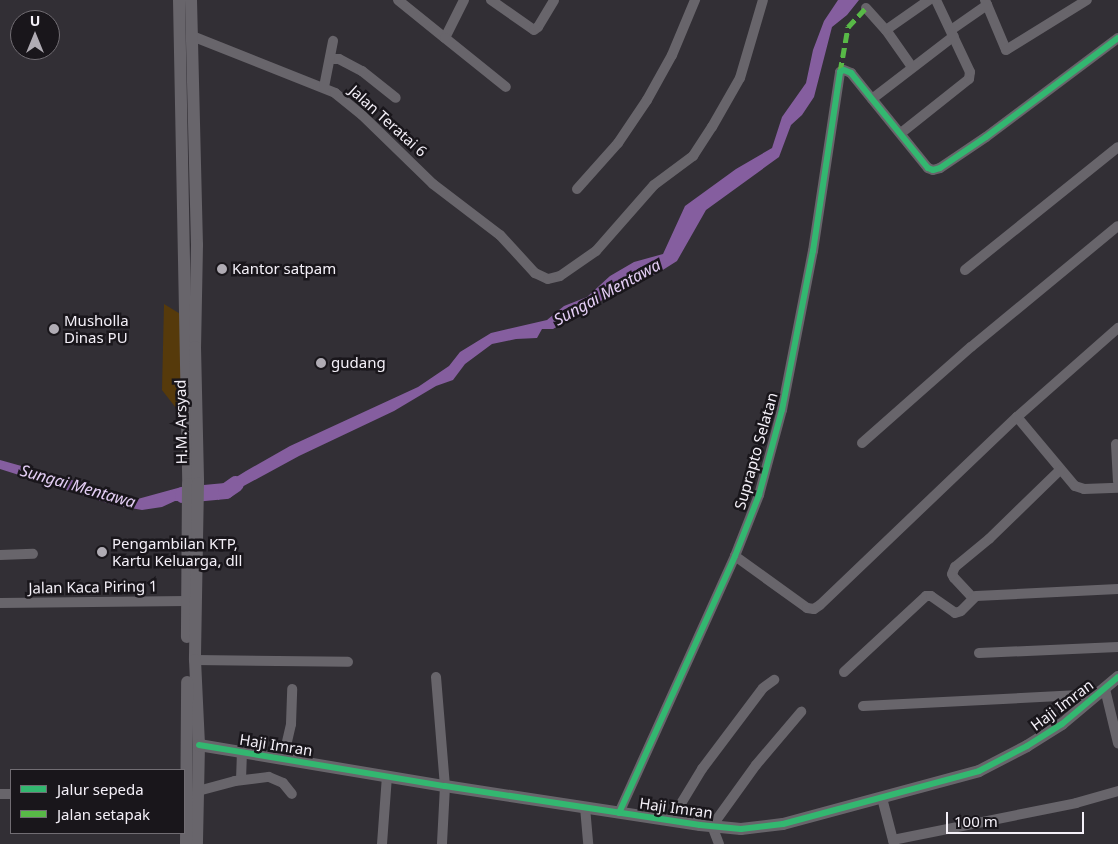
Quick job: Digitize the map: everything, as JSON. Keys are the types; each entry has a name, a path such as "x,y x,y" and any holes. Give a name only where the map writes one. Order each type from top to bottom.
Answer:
{"street":[{"name":"H.M. Arsyad","path":"179,0 193,483"},
{"name":"H.M. Arsyad","path":"191,0 197,245 193,483 195,660 199,745 197,844"},
{"path":"398,0 506,87"},
{"path":"445,38 464,0"},
{"path":"491,0 534,30 542,21 554,0"},
{"path":"577,189 618,143 647,100 672,54 695,0"},
{"name":"Jalan Teratai 6","path":"192,36 324,87 362,115 433,184 500,234 535,273 548,279 560,276 596,250 654,185 693,156 740,78 763,0"},
{"path":"886,30 929,0"},
{"path":"901,134 969,79 970,72 936,0"},
{"path":"1087,0 1006,50 986,3 872,99 928,168 937,169 993,131 1118,38"},
{"path":"866,8 886,30 912,67"},
{"path":"324,87 333,41"},
{"path":"330,59 340,59 362,71 396,98"},
{"name":"Suprapto Selatan","path":"619,813 735,556 759,495 782,410 813,251 840,72 846,70 851,73 872,99"},
{"path":"965,270 1118,147"},
{"path":"862,443 986,335 1118,226"},
{"path":"735,556 807,608 814,609 1018,417 1118,328"},
{"path":"1018,417 1060,470 1078,488 1118,488"},
{"path":"1116,444 1118,481"},
{"path":"972,597 954,578 952,574 955,567 989,539 1060,470"},
{"name":"H.M. Arsyad","path":"186,844 187,601 193,503"},
{"path":"0,555 33,554"},
{"path":"844,672 926,596 931,596 955,613 961,611 972,597 1118,589"},
{"name":"Jalan Kaca Piring 1","path":"0,603 187,601"},
{"path":"979,652 1118,647"},
{"path":"195,660 348,662"},
{"path":"436,677 445,786 442,844"},
{"name":"Haji Imran","path":"199,745 619,813 742,829 783,824 964,776 991,765 1062,724 1103,692 1118,677"},
{"path":"670,820 702,769 763,688 774,680"},
{"path":"283,759 291,724 292,689"},
{"path":"863,706 1103,692 1118,743"},
{"path":"719,844 712,826 756,766 801,712"},
{"path":"241,780 242,752"},
{"path":"382,844 387,776"},
{"path":"198,791 241,780 269,778 283,783 292,794"},
{"path":"882,798 893,842 1076,803 1118,791"},
{"path":"585,807 588,844"}],"shaded area":[{"path":"164,304 182,315 183,417 162,390"}],"water":[{"name":"Sungai Mentawa","path":"838,0 859,0 847,15 832,27 814,97 802,115 791,125 779,157 706,210 677,261 658,273 614,288 601,301 553,329 542,329 537,338 516,339 492,344 465,364 453,380 436,386 394,411 299,456 218,500 217,489 246,471 290,446 418,387 449,366 460,352 491,333 547,320 564,306 587,297 610,276 634,262 663,254 685,206 736,169 772,148 782,117 806,83 813,50 824,21"},
{"name":"Sungai Mentawa","path":"0,460 100,488 134,500 185,486 184,501 175,501 162,507 142,510 114,505 0,469"}],"waterway":[{"name":"Sungai Mentawa","path":"183,495 226,491 236,484"}],"marked path":[{"path":"840,72 848,27 866,8"}],"cycle path":[{"path":"619,813 735,556 759,495 782,410 813,251 840,72 844,70 851,73 928,168 933,170 940,168 986,137 1118,38"},
{"path":"199,745 445,786 700,825 741,829 783,824 979,771 1027,746 1062,724 1118,677"}],"place":[{"name":"Kantor satpam","path":"222,269"},
{"name":"Musholla Dinas PU","path":"54,329"},
{"name":"gudang","path":"321,363"},
{"name":"Pengambilan KTP, Kartu Keluarga, dll","path":"102,552"}]}
